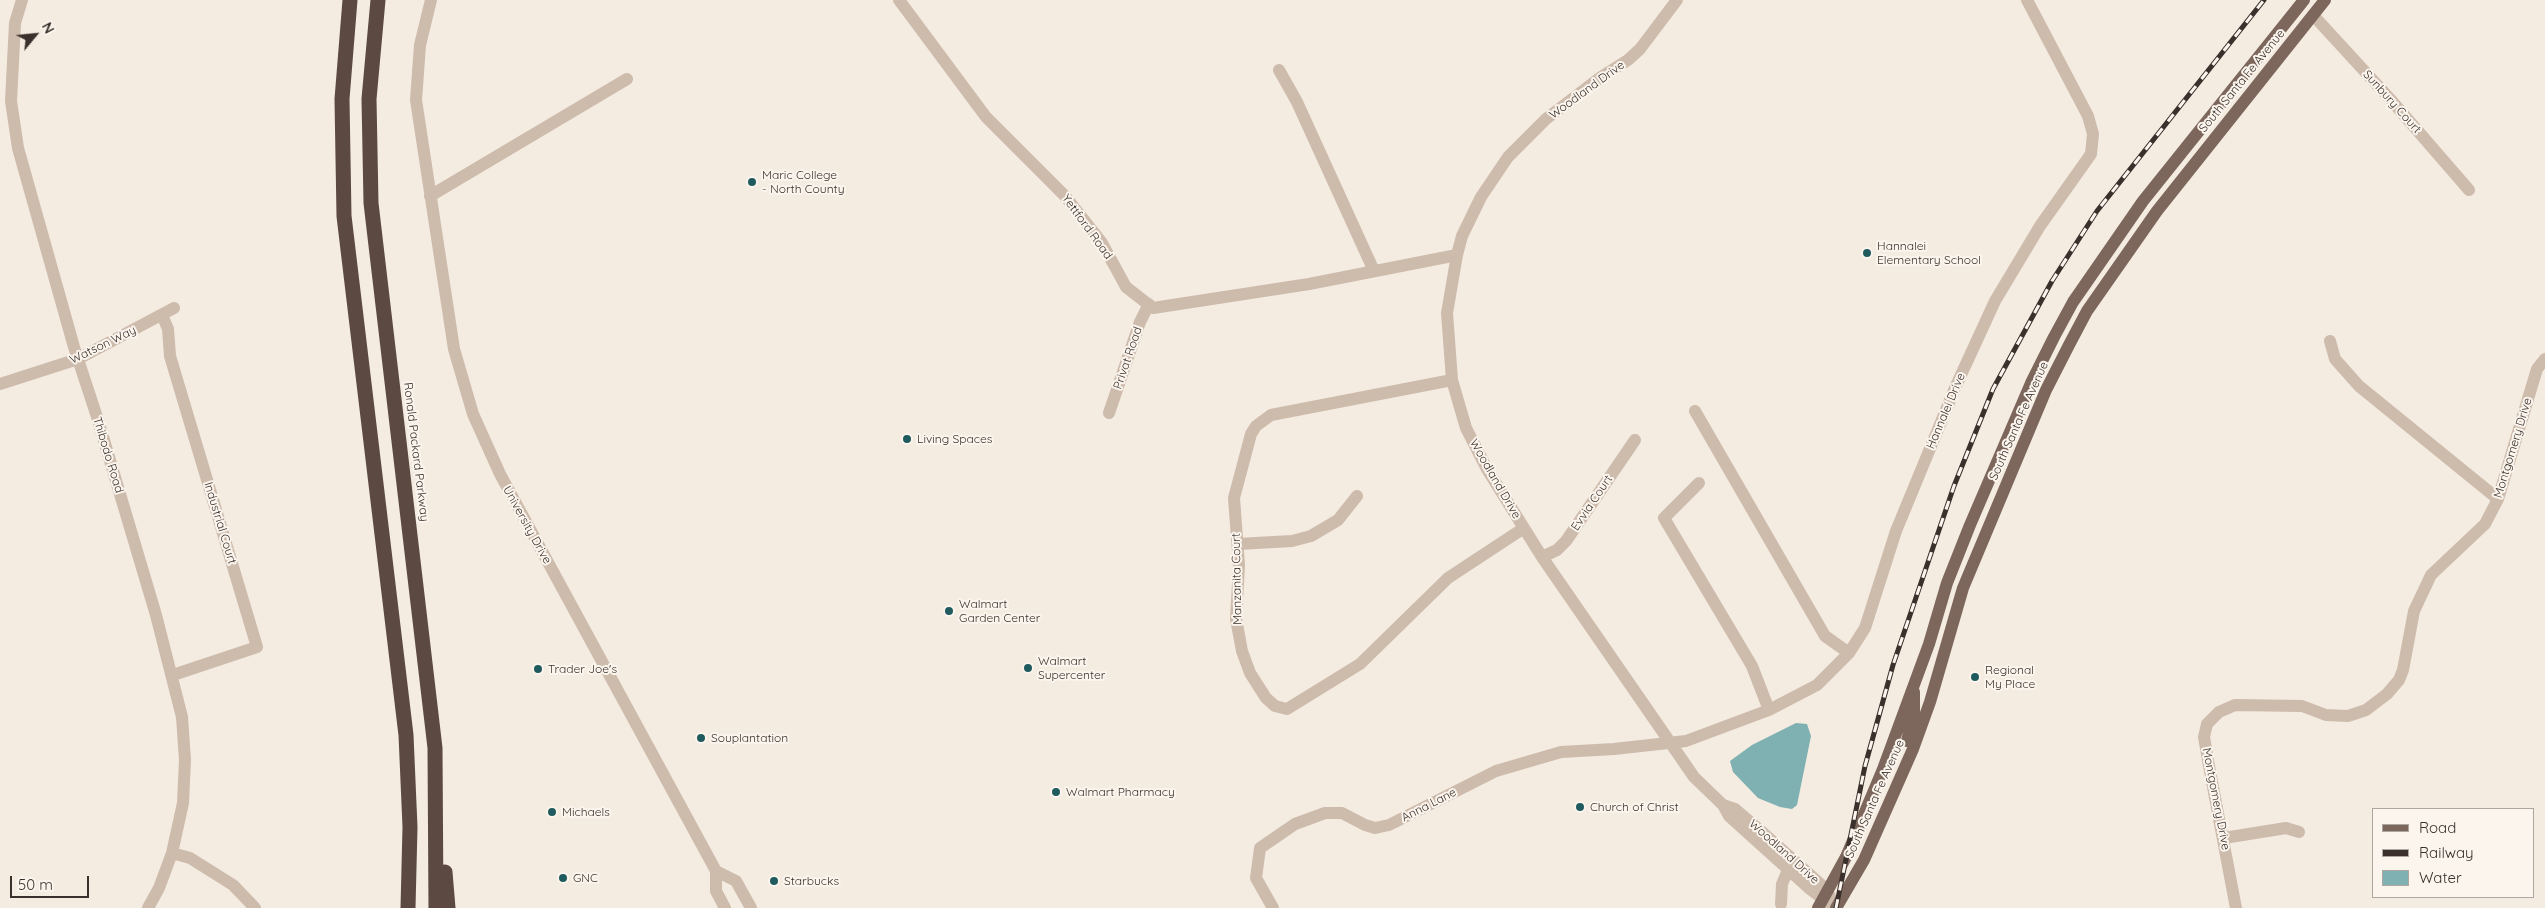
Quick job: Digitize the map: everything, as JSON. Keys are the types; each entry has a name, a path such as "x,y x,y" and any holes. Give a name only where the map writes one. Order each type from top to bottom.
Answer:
{"highway":[{"path":"350,0 342,99 344,216 406,734 410,828 408,908"},
{"name":"Ronald Packard Parkway","path":"378,0 369,99 371,203 429,680 436,770 436,908"},
{"path":"436,770 448,908"}],"main road":[{"name":"South Santa Fe Avenue","path":"1822,899 1846,857 1914,682 1947,583 1970,525 2031,383 2073,302 2143,201 2304,0"},
{"name":"South Santa Fe Avenue","path":"1836,908 1864,860 1913,749 1930,702 1963,588 2042,399 2069,344 2087,311 2156,211 2326,0"},
{"path":"1836,908 1895,774 1911,731 1914,712 1914,682"}],"street":[{"name":"Thibodo Road","path":"22,0 16,23 10,101 16,138 30,200 98,420 173,675 182,717 185,760 183,803 172,853 159,888 148,908"},
{"name":"University Drive","path":"432,0 420,45 416,100 454,349 473,414 500,474 716,871 716,891 725,908"},
{"name":"Yettford Road","path":"899,0 986,117 1066,196 1102,243 1126,287 1149,304"},
{"name":"Woodland Drive","path":"1677,0 1640,49 1628,60 1550,114 1508,158 1481,197 1462,236 1447,313 1452,380 1466,428 1487,469 1542,557 1670,744 1694,777 1723,805 1729,816 1788,870 1822,899 1836,908"},
{"name":"Hannalei Drive","path":"1670,744 1686,741 1769,710 1817,685 1848,653 1865,628 1896,531 1955,388 1995,301 2040,226 2091,154 2093,134 2088,116 2027,0"},
{"name":"Sunbury Court","path":"2313,15 2392,100 2469,190"},
{"path":"1279,70 1297,102 1374,271"},
{"path":"430,196 627,80"},
{"path":"1149,304 1153,308 1182,305 1374,271 1457,254"},
{"name":"Privat Road","path":"1110,413 1140,322 1149,304"},
{"name":"Watson Way","path":"0,384 78,360 174,308"},
{"name":"Industrial Court","path":"162,315 168,329 170,356 257,647 173,675"},
{"path":"2330,341 2331,351 2335,359 2359,386 2498,499"},
{"name":"Montgomery Drive","path":"2236,908 2204,737 2207,724 2219,712 2235,705 2302,706 2326,715 2348,716 2370,707 2399,680 2403,670 2414,611 2431,575 2485,524 2498,499 2537,369 2545,359"},
{"name":"Manzanita Court","path":"1452,380 1271,416 1256,426 1251,434 1234,498 1240,565 1236,619 1242,651 1250,674 1266,698 1275,706 1287,709 1360,664 1448,578 1524,528"},
{"path":"1695,411 1825,636 1848,653"},
{"name":"Evvia Court","path":"1542,557 1557,550 1566,541 1635,440"},
{"path":"1699,484 1664,518 1752,666 1769,710"},
{"path":"1238,544 1292,541 1311,536 1338,520 1357,496"},
{"name":"Anna Lane","path":"1273,908 1256,878 1260,848 1295,824 1326,813 1342,813 1364,825 1375,828 1389,825 1496,771 1560,752 1670,744"},
{"name":"Woodland Drive","path":"1723,805 1735,809 1822,899"},
{"path":"2224,838 2286,828 2300,832"},
{"path":"172,853 190,858 233,885 255,908"},
{"path":"1779,907 1782,884 1788,870"},
{"path":"716,871 736,881 750,908"}],"water":[{"path":"1796,723 1807,724 1811,736 1797,805 1792,809 1780,807 1758,798 1733,772 1730,761 1752,745"}],"railway":[{"path":"1836,908 1865,766 1893,665 1954,486 1993,389 2052,281 2097,211 2264,0"}],"place":[{"name":"Maric College - North County","path":"752,182"},
{"name":"Hannalei Elementary School","path":"1867,253"},
{"name":"Living Spaces","path":"907,439"},
{"name":"Walmart Garden Center","path":"949,611"},
{"name":"Walmart Supercenter","path":"1028,668"},
{"name":"Trader Joe's","path":"538,669"},
{"name":"Regional My Place","path":"1975,677"},
{"name":"Souplantation","path":"701,738"},
{"name":"Walmart Pharmacy","path":"1056,792"},
{"name":"Church of Christ","path":"1580,807"},
{"name":"Michaels","path":"552,812"},
{"name":"GNC","path":"563,878"},
{"name":"Starbucks","path":"774,881"}]}
